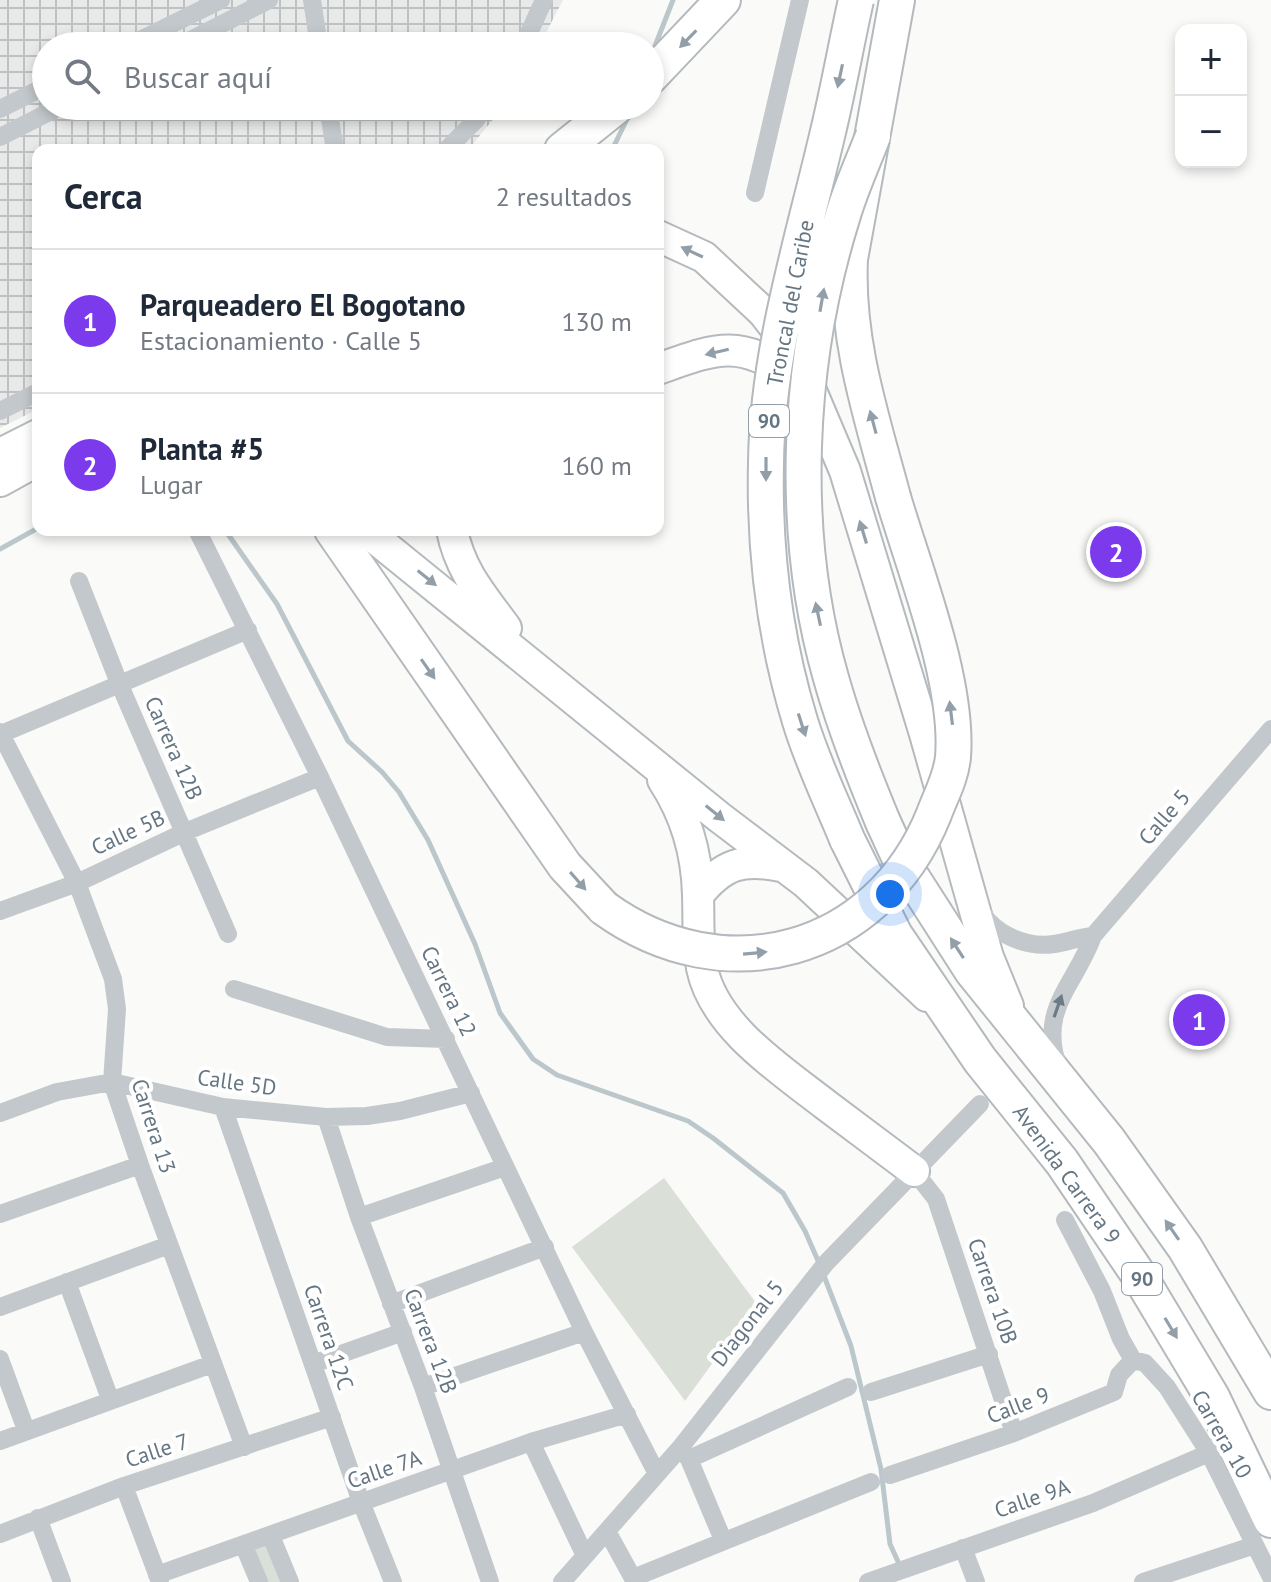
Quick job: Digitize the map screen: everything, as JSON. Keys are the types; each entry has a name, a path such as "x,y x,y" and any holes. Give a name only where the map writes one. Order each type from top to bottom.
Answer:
{"highway":[{"path":"664,62 723,0"},
{"name":"Troncal del Caribe","path":"847,839 800,721 786,664 775,606 765,461 772,390 794,267 828,134 856,0"},
{"name":"Troncal del Caribe","path":"897,0 873,136 843,215 823,290 810,367 805,460 806,522 814,599 830,675 853,750 899,857 964,960 1021,1033"},
{"path":"570,144 600,120"},
{"path":"336,536 565,866 604,908 641,932 682,948 725,954 769,952 811,941 853,919 888,889 916,852 946,786 953,761 954,738 948,691 855,354 848,297 850,259 873,136"},
{"name":"Avenida Carrera 9","path":"847,839 895,935 980,1060 1062,1162 1140,1277 1212,1397 1263,1533"},
{"name":"90","path":"1021,1033 1063,1082 1185,1248 1271,1392"}],"main road":[{"path":"664,239 704,257 763,312 795,353 845,471 925,734 988,957 1021,1033"},
{"path":"664,367 732,349 754,353 774,363 810,390"},
{"path":"0,454 32,438"},
{"path":"0,481 32,463"},
{"path":"372,536 806,883 930,999 980,1060"},
{"path":"453,536 467,576 533,665"},
{"path":"653,763 678,803 694,848 697,932 702,971 721,1010 755,1050 914,1171"},
{"path":"698,895 714,877 734,865 758,861 781,866"}],"street":[{"path":"156,32 221,0"},
{"path":"206,32 269,0"},
{"path":"312,0 317,32"},
{"path":"529,32 544,0"},
{"path":"757,186 800,0"},
{"path":"0,109 32,93"},
{"path":"0,137 33,120"},
{"path":"330,120 334,144"},
{"path":"452,144 476,120"},
{"path":"0,411 32,395"},
{"name":"Carrera 12","path":"200,536 320,777 584,1332 657,1474"},
{"name":"Carrera 12B","path":"79,581 119,683 228,934"},
{"path":"0,733 248,630"},
{"name":"Calle 5","path":"1063,1082 1055,1059 1052,1031 1055,1009 1068,981 1086,956 1093,936 1271,729"},
{"name":"Carrera 13","path":"0,733 8,768 77,883 113,979 117,1009 112,1082 244,1447"},
{"name":"Calle 5B","path":"0,911 77,883 185,832 320,777"},
{"path":"966,884 987,921 1005,935 1029,944 1054,944 1093,936"},
{"path":"234,989 387,1037 446,1039"},
{"name":"Calle 5D","path":"0,1113 57,1092 112,1082 223,1107 326,1117 400,1111 471,1093"},
{"name":"Diagonal 5","path":"562,1582 657,1474 684,1453 820,1270 980,1104"},
{"name":"Carrera 12C","path":"223,1107 361,1502 393,1582"},
{"name":"Carrera 12B","path":"326,1117 490,1582"},
{"path":"0,1214 140,1165"},
{"path":"359,1217 505,1167"},
{"name":"Carrera 10B","path":"914,1171 936,1199 1014,1433"},
{"name":"Carrera 10","path":"1065,1220 1102,1291 1121,1339 1167,1387 1263,1533 1271,1577"},
{"path":"0,1307 169,1245"},
{"path":"391,1304 545,1247"},
{"path":"67,1282 110,1399"},
{"path":"313,1364 403,1332"},
{"path":"423,1387 584,1332"},
{"path":"871,1392 989,1354"},
{"path":"0,1359 26,1430"},
{"name":"Calle 9","path":"890,1475 1014,1433 1114,1392 1119,1375 1139,1361"},
{"path":"0,1441 212,1364"},
{"path":"723,1540 684,1453 848,1387"},
{"name":"Calle 7A","path":"158,1579 531,1442 627,1414"},
{"name":"Calle 7","path":"0,1534 124,1486 332,1417"},
{"path":"531,1442 585,1556"},
{"name":"Calle 9A","path":"868,1582 1093,1503 1209,1453"},
{"path":"607,1531 634,1580 723,1540 871,1482"},
{"path":"124,1486 158,1579"},
{"path":"38,1518 62,1582"},
{"path":"1143,1582 1263,1533"},
{"path":"271,1536 290,1582"},
{"path":"244,1546 259,1582"},
{"path":"963,1548 976,1582"}],"shaded area":[{"path":"0,0 563,0 546,32 32,32 32,120 493,120 473,144 32,144 32,412 0,428"},
{"path":"664,1178 756,1303 685,1401 572,1247"},
{"path":"269,1543 285,1582 263,1582 250,1549"}],"waterway":[{"path":"660,32 673,0"},
{"path":"615,144 627,120"},
{"path":"0,549 32,531"},
{"path":"229,536 277,604 348,741 399,792 428,840 475,944 500,1013 533,1059 557,1075 688,1121 713,1138 783,1193 819,1263"},
{"path":"824,1276 851,1346 881,1469 890,1544 900,1566"}],"place":[{"name":"Planta #5","path":"1116,552"},
{"name":"Parqueadero El Bogotano","path":"1199,1020"}]}
